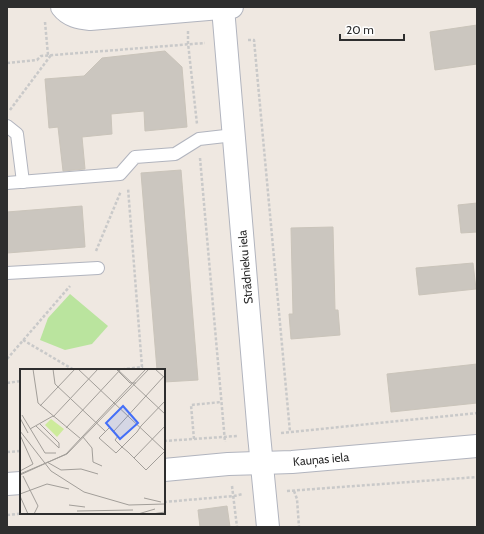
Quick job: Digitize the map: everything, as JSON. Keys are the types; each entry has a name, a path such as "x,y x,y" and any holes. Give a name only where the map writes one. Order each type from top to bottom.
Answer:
{"street":[{"path":"53,13 90,19 228,7"},
{"name":"Strādnieku iela","path":"228,7 234,135 268,527"},
{"name":"Kauņas iela","path":"165,470 228,464 262,464 477,446"},
{"path":"7,484 20,483"}],"lane":[{"path":"7,126 17,134 23,182"},
{"path":"7,183 120,174 135,157 175,154 199,139 234,135"},
{"path":"7,273 91,268"}],"path":[{"path":"187,11 188,43 199,139 225,444"},
{"path":"7,113 49,55 53,13"},
{"path":"254,40 290,432"},
{"path":"7,62 37,60 41,56 49,55 207,42"},
{"path":"125,369 142,367 127,175 135,157"},
{"path":"7,359 91,268 121,189"},
{"path":"23,340 72,369"},
{"path":"7,383 20,381"},
{"path":"194,439 191,405 221,402"},
{"path":"278,433 477,413"},
{"path":"165,441 239,436"},
{"path":"7,452 20,451"},
{"path":"284,490 294,491 477,477"},
{"path":"231,480 237,527"},
{"path":"294,491 297,499 299,527"},
{"path":"165,502 245,494"},
{"path":"7,515 20,514"}],"green space":[{"path":"70,294 108,326 92,344 65,350 40,340 48,318"}],"building":[{"path":"477,25 477,64 435,70 430,32"},
{"path":"165,51 182,67 187,127 145,131 144,111 111,114 112,134 82,137 85,169 63,171 58,127 49,128 45,79 84,76 102,58"},
{"path":"181,170 198,380 165,382 165,369 157,369 141,173"},
{"path":"477,203 477,232 461,233 458,205"},
{"path":"82,206 85,247 7,253 7,212"},
{"path":"333,227 335,310 338,310 340,335 291,339 289,314 293,314 291,228"},
{"path":"473,263 476,289 419,295 416,268"},
{"path":"477,364 477,403 391,412 387,374"},
{"path":"227,506 230,527 200,527 198,510"}]}
